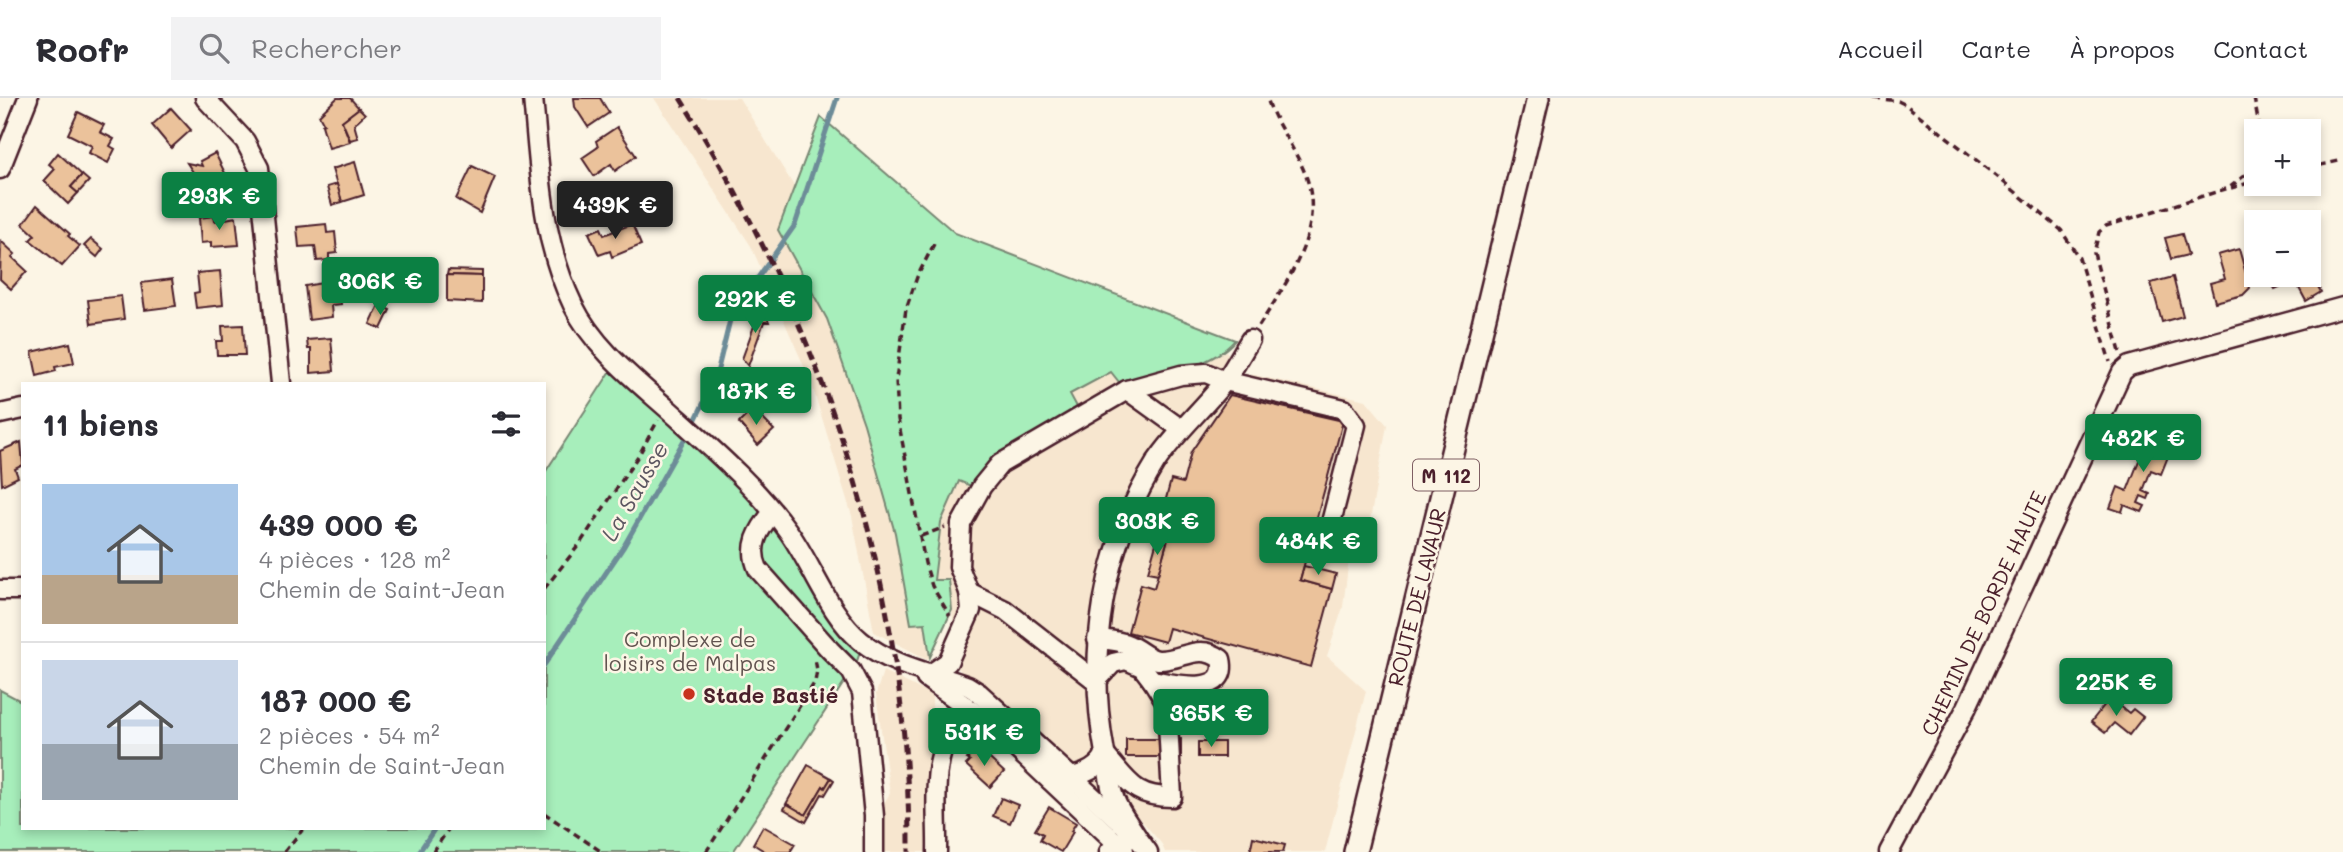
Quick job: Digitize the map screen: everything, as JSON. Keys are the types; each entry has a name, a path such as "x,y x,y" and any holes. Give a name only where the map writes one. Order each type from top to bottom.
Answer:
{"main road":[{"name":"ROUTE DE LAVAUR","path":"1355,852 1538,98"}],"street":[{"path":"0,169 28,98"},
{"path":"205,98 245,141 259,168 281,382"},
{"path":"533,98 545,221 552,253 574,308 598,343 669,417 698,437 773,512 801,549 852,632 871,648 959,695 979,693 1137,837"},
{"path":"2119,378 2129,366 2343,307"},
{"path":"1148,852 1114,798 1105,755 1096,681 1097,639 1107,580 1118,542 1136,497 1157,461 1181,429 1225,380 1250,340"},
{"path":"932,673 948,662 971,610 969,593 959,567 961,524 982,486 1000,464 1127,390 1181,375 1206,373 1344,409 1356,425 1325,546"},
{"name":"CHEMIN DE BORDE HAUTE","path":"1889,852 1967,706 2119,378"},
{"path":"1127,390 1181,429"},
{"path":"0,414 21,409"},
{"path":"773,512 760,527 755,539 754,560 758,569 851,671 862,692 872,792 874,852"},
{"path":"0,590 21,590"},
{"path":"969,593 1005,610 1096,681"},
{"path":"1097,639 1128,645 1160,660 1195,652 1213,653 1222,659 1221,675 1205,684 1184,687 1152,680"},
{"path":"1096,681 1113,663 1126,660 1142,667 1152,680 1167,704 1172,797 1151,797 1139,792 1105,755"},
{"path":"937,852 938,764 945,740 961,710 948,662"},
{"path":"912,668 932,673 959,695 1050,780 1117,849 1137,837"},
{"path":"1050,780 1089,773 1102,762 1105,755"}],"path":[{"path":"1250,340 1297,265 1308,231 1311,202 1306,177 1267,98"},
{"path":"1874,98 1898,101 1906,105 2061,230 2078,258 2119,378"},
{"path":"2254,98 2258,119"},
{"path":"2321,165 2343,160"},
{"path":"2229,188 2244,176"},
{"path":"2119,378 2119,350 2094,253 2099,232 2106,226 2244,184"},
{"path":"934,244 917,277 906,309 897,379 898,419 925,563 932,586 950,615 950,623"},
{"path":"546,586 579,545 669,417"},
{"path":"921,536 961,524"},
{"path":"706,852 814,682 817,670 812,652"},
{"path":"546,814 603,852"},
{"path":"284,852 302,830"},
{"path":"433,852 448,830"}],"shaded area":[{"path":"654,98 739,98 794,186 778,230 827,319 864,424 895,533 911,624 925,622 930,657 927,659 874,632 852,516 811,382 751,246"},
{"path":"1226,351 1241,372 1366,400 1387,425 1368,532 1352,534 1343,607 1327,656 1366,691 1325,852 1165,852 1161,843 1141,820 1091,786 966,678 958,667 949,581 934,580 941,522 960,480 971,485 994,457 1077,408 1070,394 1112,372 1200,364"},
{"path":"883,671 932,695 933,852 883,852 883,805 890,793 876,694"}],"green space":[{"path":"821,117 955,233 1235,340 1212,358 1182,370 1119,382 1111,372 1070,394 1077,407 994,457 971,486 959,481 941,522 934,580 949,580 952,610 930,657 925,623 911,624 895,533 864,424 827,319 778,230"},
{"name":"Complexe de loisirs de Malpas","path":"616,363 747,485 863,643 856,664 733,852 0,852 0,690 21,701 21,830 546,830 546,471"}],"building":[{"path":"337,98 350,98 359,108 342,121 350,142 329,148 322,125 324,124 319,115"},
{"path":"574,98 600,98 609,113 588,127 575,107"},
{"path":"171,108 191,130 171,148 152,125"},
{"path":"359,108 365,114 354,124 358,138 350,140 342,121"},
{"path":"78,112 104,125 100,132 114,139 110,146 115,149 108,163 89,153 92,146 68,134"},
{"path":"617,127 636,156 615,171 611,164 594,176 582,158 598,147 596,141"},
{"path":"58,153 82,175 71,187 78,193 68,204 44,181 55,169 49,164"},
{"path":"215,153 229,181 223,188 214,189 204,206 204,189 187,163 202,166 200,161"},
{"path":"355,162 364,195 342,202 332,169"},
{"path":"472,166 495,177 480,213 456,199"},
{"path":"82,175 89,181 78,193 71,187"},
{"path":"337,184 342,202 332,205 327,187"},
{"path":"37,205 80,246 62,266 30,240 35,235 23,224"},
{"path":"214,216 215,221 236,217 239,245 211,247 211,242 201,243 199,218"},
{"path":"326,224 327,233 335,232 337,253 329,254 329,260 317,261 315,246 299,247 297,227"},
{"path":"632,224 641,245 612,257 610,251 599,255 589,233 601,228 604,235"},
{"path":"2182,234 2188,255 2171,259 2165,238"},
{"path":"91,239 103,249 97,257 84,246"},
{"path":"1,241 15,254 12,257 27,271 11,289 0,279"},
{"path":"2239,249 2244,267 2244,287 2250,288 2243,295 2215,302 2210,283 2225,279 2218,255"},
{"path":"375,267 370,277 357,278 356,269"},
{"path":"448,270 482,271 482,276 447,275"},
{"path":"220,271 223,305 196,308 194,293 199,292 197,273"},
{"path":"447,275 482,276 482,303 447,301"},
{"path":"2173,277 2183,316 2162,322 2151,283"},
{"path":"172,279 176,306 145,310 141,283"},
{"path":"339,280 341,304 331,305 332,317 309,320 305,286"},
{"path":"2298,287 2318,287 2321,292 2306,301"},
{"path":"121,296 124,319 91,324 88,300"},
{"path":"762,304 769,322 764,322 748,366 742,359"},
{"path":"379,305 390,310 381,329 370,324"},
{"path":"243,325 245,355 217,355 216,341 223,341 222,326"},
{"path":"331,338 334,371 311,373 311,349 308,349 307,340"},
{"path":"70,343 74,363 55,367 56,371 37,376 32,352"},
{"path":"1230,395 1343,421 1300,580 1332,589 1311,667 1169,628 1165,642 1128,632 1141,584 1154,588 1171,528 1159,525 1171,480 1183,483 1191,452"},
{"path":"753,409 774,430 758,445 739,423"},
{"path":"2149,435 2173,444 2161,474 2151,470 2143,491 2150,494 2148,499 2141,496 2138,503 2145,506 2142,512 2124,505 2122,512 2110,508 2118,487 2127,491"},
{"path":"21,442 21,466 15,469 18,477 2,485 0,451"},
{"path":"1157,540 1167,542 1158,574 1148,572"},
{"path":"1304,566 1336,574 1332,589 1300,580"},
{"path":"2110,698 2129,713 2133,709 2143,717 2129,735 2114,723 2105,733 2091,722"},
{"path":"1126,739 1181,739 1181,757 1126,757"},
{"path":"1198,742 1224,742 1224,757 1198,757"},
{"path":"978,748 1004,772 990,787 966,765 970,761 967,759"},
{"path":"808,765 831,778 825,788 823,786 806,815 786,804"},
{"path":"831,778 834,780 825,795 822,794 806,822 784,809 787,804 806,815 823,786 825,788"},
{"path":"1001,798 1018,805 1010,823 993,816"},
{"path":"1049,807 1076,823 1061,852 1040,840 1043,834 1035,830"},
{"path":"763,826 795,844 790,852 766,852 753,844"},
{"path":"1253,837 1285,845 1283,852 1250,852"}],"waterway":[{"name":"La Sausse","path":"693,425 716,377 731,316 795,225 837,98"},
{"name":"La Sausse","path":"546,662 624,546 688,433"},
{"name":"La Sausse","path":"419,852 434,830"}],"railway":[{"path":"680,98 731,184 776,273 815,365 848,459 874,555 894,653 905,752 909,852"}],"place":[{"name":"Stade Bastié","path":"689,694"}]}
